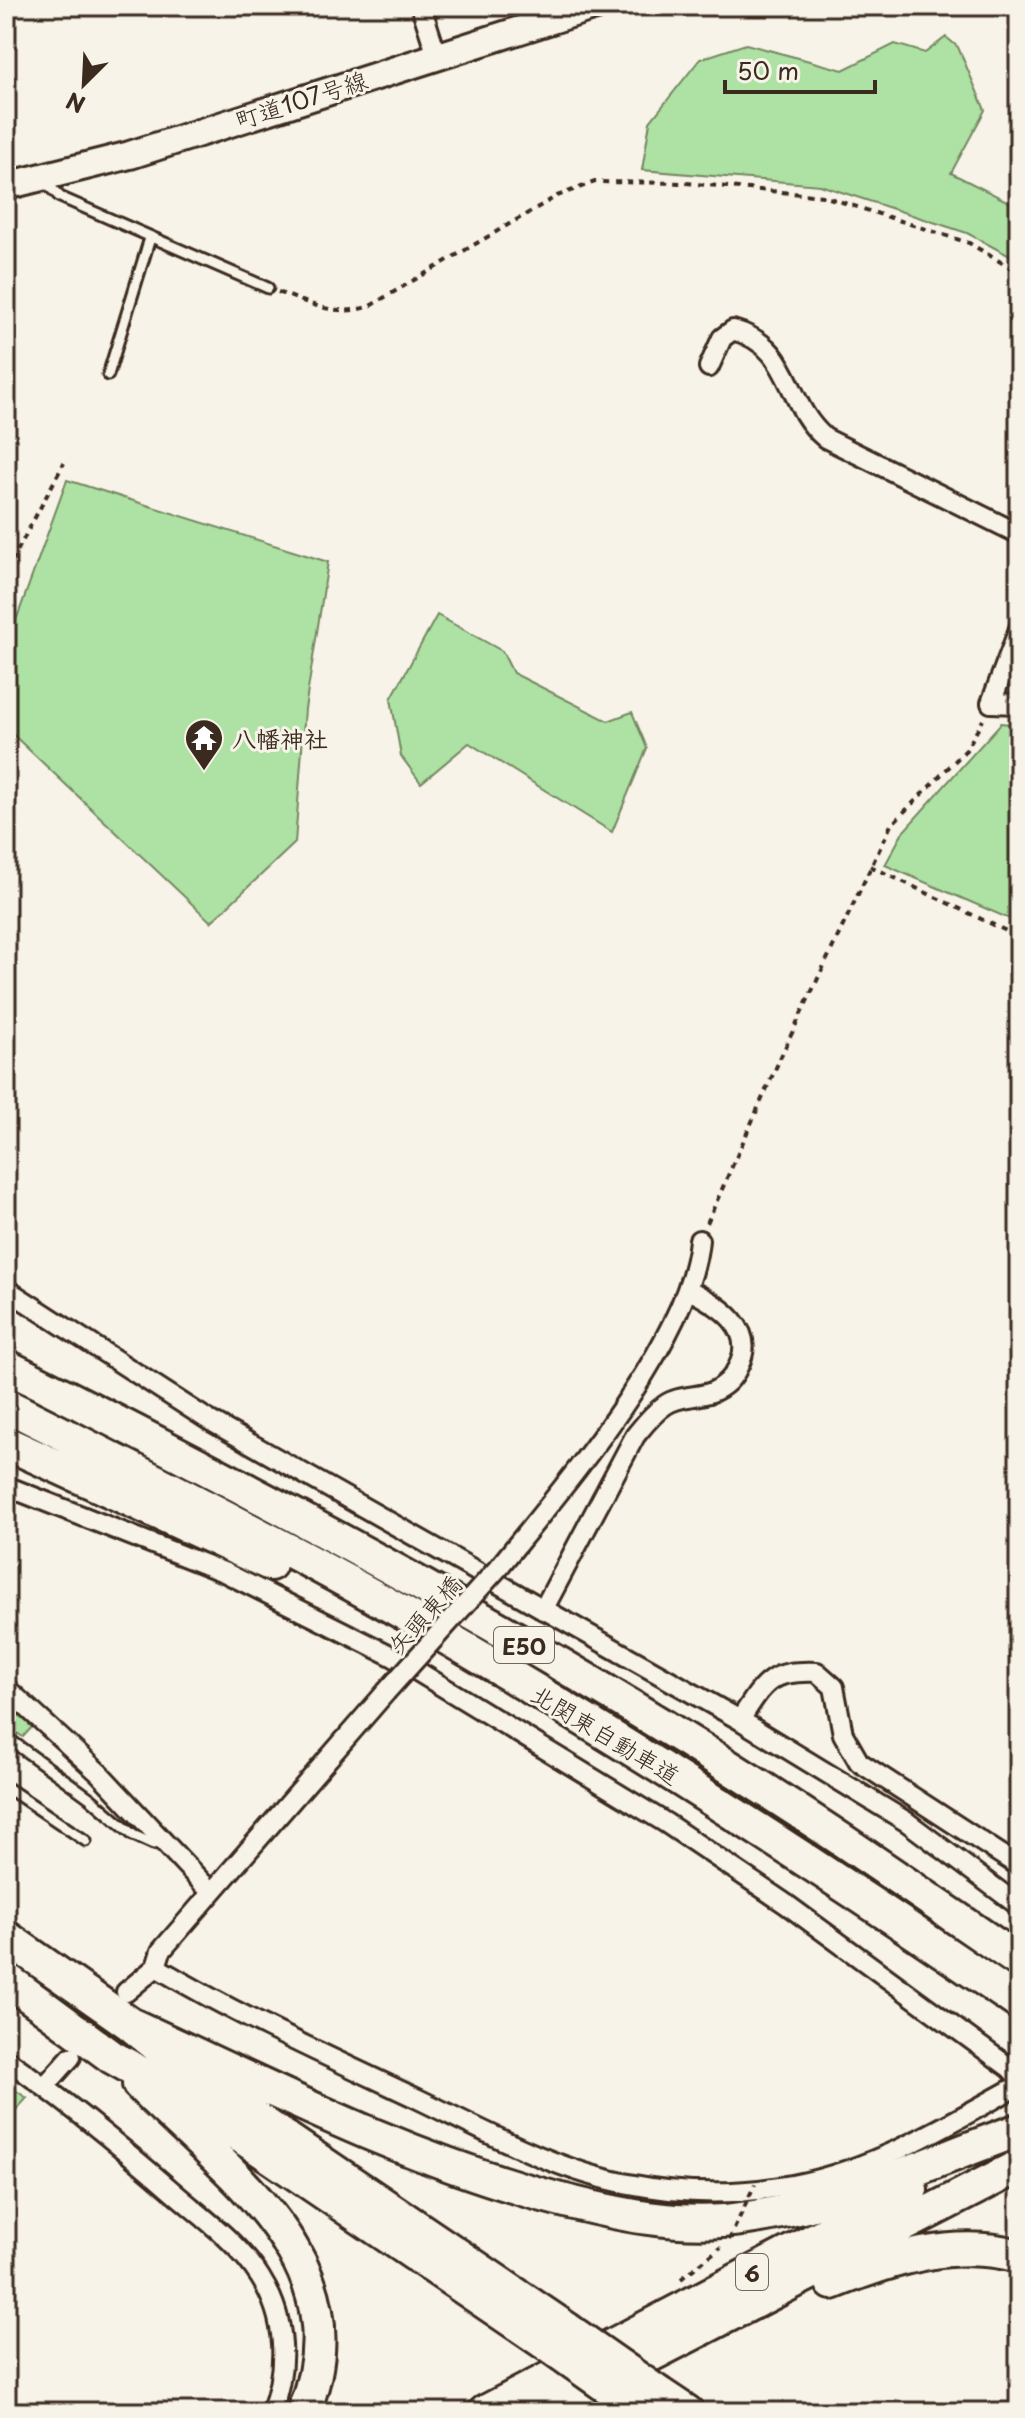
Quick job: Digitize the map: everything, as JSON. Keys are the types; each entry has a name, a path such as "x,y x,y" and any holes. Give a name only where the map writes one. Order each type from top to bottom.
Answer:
{"highway":[{"name":"北関東自動車道","path":"6,1366 275,1504 614,1697 828,1831 1019,1961"},
{"name":"北関東自動車道","path":"6,1405 283,1547 598,1728 810,1860 1019,2003"},
{"path":"6,1443 250,1554 598,1728"},
{"path":"6,1937 130,2024 197,2078 647,2404 687,2412"},
{"path":"6,1979 112,2057 183,2097 556,2336"},
{"path":"130,2024 373,2136 518,2188 630,2216 677,2221 745,2219 796,2209 838,2198 1019,2131"},
{"path":"112,2057 252,2191 294,2250 308,2281 319,2338 318,2367 303,2412"},
{"name":"6","path":"485,2412 1019,2131"},
{"name":"6","path":"543,2410 1019,2166"},
{"path":"543,2410 598,2395 863,2271 900,2259 955,2249 1019,2256"}],"street":[{"path":"421,6 437,56"},
{"name":"町道107号線","path":"6,186 130,155 595,6"},
{"path":"709,367 722,338 733,330 748,334 772,351 810,425 825,438 1019,534"},
{"path":"1019,629 991,703 1019,704"},
{"name":"矢頭東橋","path":"126,1992 156,1967 161,1951 499,1567 594,1449 647,1366 689,1290 697,1268 699,1240"},
{"path":"6,1289 207,1419 740,1720 907,1822 1019,1906"},
{"path":"543,1610 579,1548 635,1436 650,1417 667,1403 712,1392 730,1380 739,1365 745,1349 742,1331 725,1313 689,1290"},
{"path":"6,1486 226,1573 394,1657 666,1823 786,1904 1010,2068 1019,2078"},
{"path":"740,1720 765,1681 790,1671 817,1672 834,1687 843,1734 859,1762 1019,1866"},
{"path":"6,1688 100,1774 211,1892"},
{"path":"156,1967 316,2051 516,2144 579,2170 626,2184 669,2190 720,2192 782,2187 840,2170 933,2132 1019,2085"},
{"path":"45,2086 71,2057"},
{"path":"6,2059 45,2086 209,2222 261,2278 282,2333 279,2389 271,2412"}],"lane":[{"path":"42,179 60,197 268,288"},
{"path":"108,375 150,238"},
{"path":"6,1737 90,1798 133,1835 153,1844 165,1842"},
{"path":"6,1787 86,1841"}],"path":[{"path":"268,288 328,310 352,312 383,299 557,196 595,182 686,183 823,196 969,243 1019,273"},
{"path":"6,572 64,463"},
{"path":"699,1240 891,825 966,750 991,703"},
{"path":"870,866 1019,937"},
{"path":"673,2285 729,2240 755,2184"}],"green space":[{"path":"946,37 958,47 985,110 951,173 1019,207 1019,261 967,233 820,185 642,170 650,122 700,59 746,44 843,70 895,44 925,53"},
{"path":"67,480 328,562 305,709 295,843 211,922 6,728 6,648"},
{"path":"437,615 502,651 513,673 608,721 632,712 647,748 612,832 469,743 421,783 401,756 391,699"},
{"path":"1001,723 1018,725 1019,731 1019,923 885,865 903,832"},
{"path":"6,1703 32,1727 23,1737 6,1726"},
{"path":"6,2084 27,2098 6,2121"}],"place":[{"name":"八幡神社","path":"204,772"}]}
